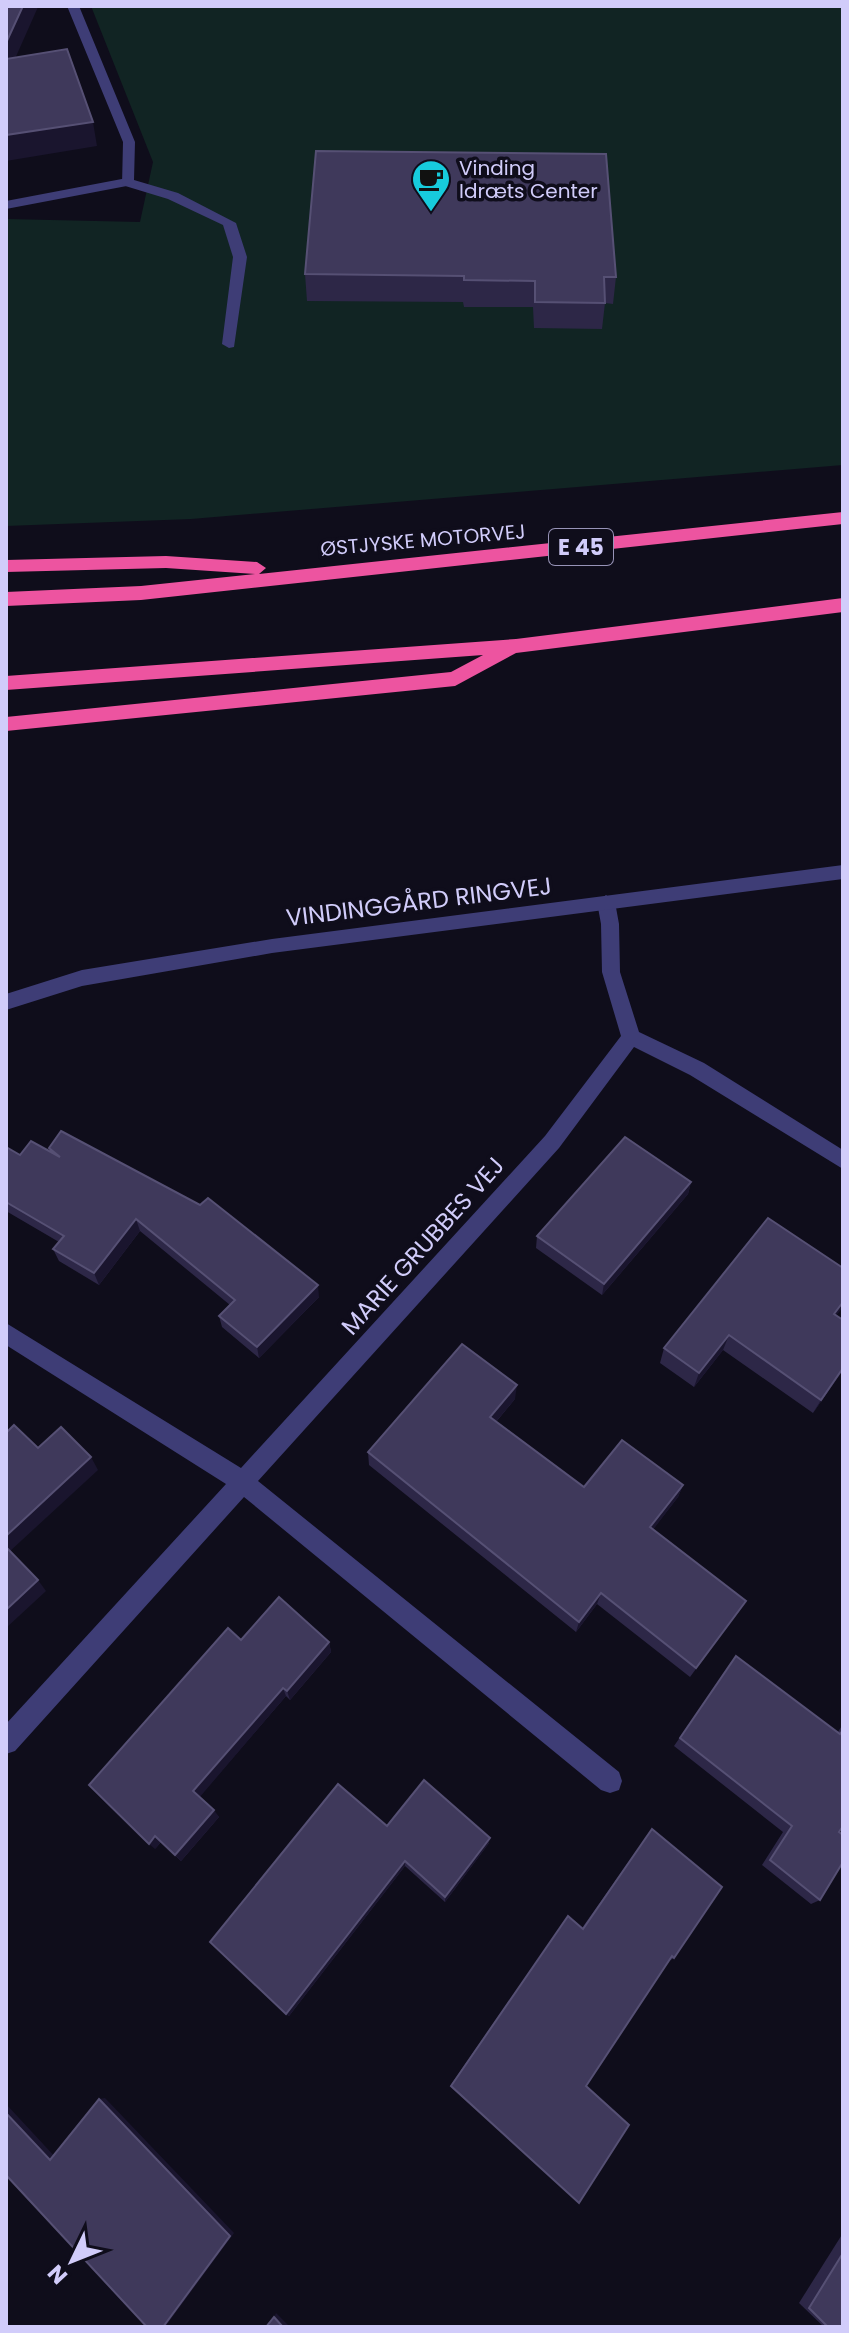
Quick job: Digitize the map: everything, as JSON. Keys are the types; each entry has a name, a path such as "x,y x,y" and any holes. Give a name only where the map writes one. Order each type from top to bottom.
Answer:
{"highway":[{"name":"ØSTJYSKE MOTORVEJ","path":"6,599 141,593 843,518"},
{"path":"6,566 166,562 319,572"},
{"path":"6,683 516,646 843,605"},
{"path":"6,724 455,679 516,646"}],"street":[{"path":"73,6 129,142 127,182"},
{"path":"6,205 127,182 173,196 229,223 240,257 229,344"},
{"name":"VINDINGGÅRD RINGVEJ","path":"6,1002 82,978 257,948 843,872"},
{"path":"606,902 610,924 611,972 631,1037 697,1069 843,1160"},
{"name":"MARIE GRUBBES VEJ","path":"6,1742 552,1142 631,1037"},
{"path":"6,1333 243,1482 610,1781"}],"green space":[{"path":"91,6 843,6 843,465 191,519 6,526 6,219 140,222 153,162"}],"building":[{"path":"6,6 23,6 6,43"},
{"path":"67,49 93,122 6,135 6,59"},
{"path":"316,151 606,154 616,277 604,277 605,303 535,302 535,281 464,280 464,276 305,274"},
{"path":"61,1131 200,1205 208,1198 318,1285 257,1347 219,1316 235,1300 136,1219 94,1273 53,1249 64,1236 6,1202 6,1147 20,1155 31,1141 60,1157 49,1148"},
{"path":"625,1137 691,1182 604,1284 537,1236"},
{"path":"768,1218 843,1268 843,1302 834,1314 843,1320 843,1368 821,1400 729,1335 699,1373 664,1348"},
{"path":"462,1344 517,1385 490,1417 584,1487 622,1440 683,1485 650,1527 746,1601 696,1668 601,1593 579,1622 368,1452"},
{"path":"14,1425 38,1448 61,1427 91,1457 6,1536 6,1433"},
{"path":"6,1547 38,1580 6,1610"},
{"path":"279,1597 329,1642 287,1691 283,1688 193,1791 214,1810 175,1855 155,1836 149,1844 89,1785 228,1628 241,1640"},
{"path":"736,1656 840,1734 843,1730 843,1826 839,1832 843,1835 843,1862 820,1900 770,1860 792,1826 680,1738"},
{"path":"424,1780 490,1838 445,1897 405,1861 286,2014 210,1942 338,1784 387,1826"},
{"path":"652,1829 722,1887 586,2086 629,2125 579,2203 451,2086 568,1916 583,1929"},
{"path":"99,2099 230,2236 163,2327 147,2327 6,2175 6,2113 50,2160"},
{"path":"843,2253 843,2327 828,2327 809,2308"},
{"path":"274,2317 283,2327 266,2327"}],"place":[{"name":"Vinding Idræts Center","path":"431,213"}]}
